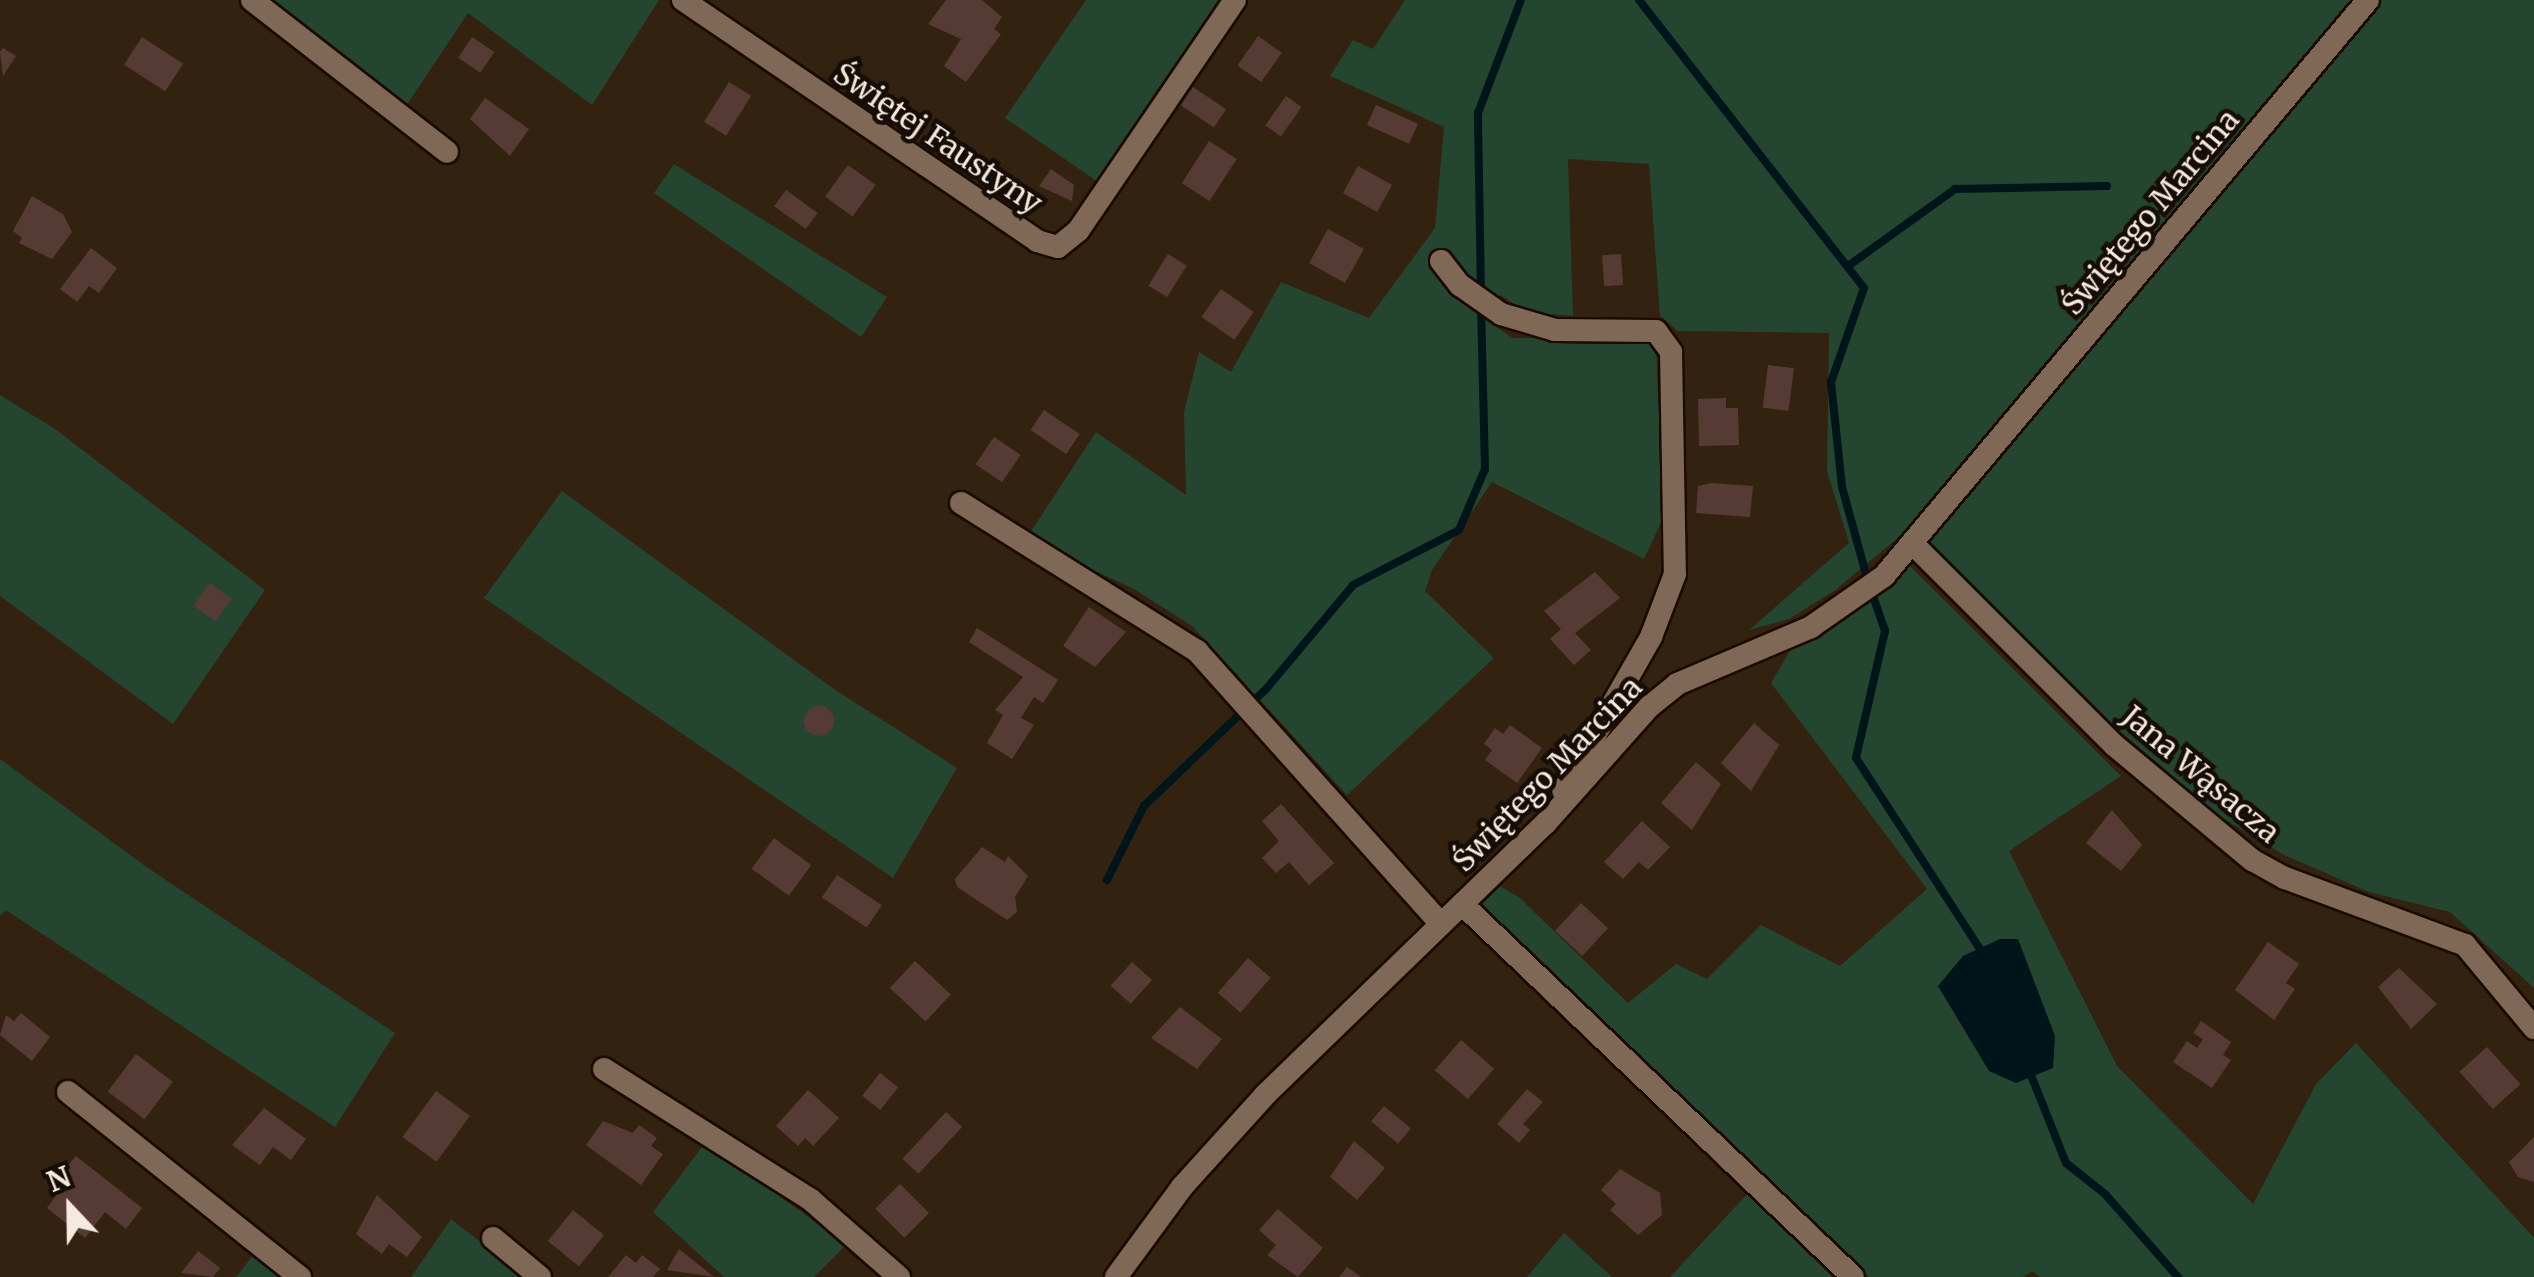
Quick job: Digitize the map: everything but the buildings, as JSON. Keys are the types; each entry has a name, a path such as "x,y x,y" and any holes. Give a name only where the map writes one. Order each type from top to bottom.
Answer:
{"street":[{"path":"252,0 447,152"},
{"name":"Świętej Faustyny","path":"684,0 1036,242 1058,247 1078,231 1235,0"},
{"name":"Świętego Marcina","path":"1116,1277 1212,1152 1544,824 1677,684 1811,628 1884,576 2368,0"},
{"path":"1441,261 1460,286 1501,314 1555,330 1656,331 1671,352 1675,574 1651,637 1544,824"},
{"path":"961,502 1197,651 1441,924"},
{"name":"Jana Wąsacza","path":"1912,543 2114,745 2252,860 2285,878 2465,944 2534,1028"},
{"path":"1462,904 1853,1277"},
{"path":"604,1069 811,1200 900,1277"},
{"path":"68,1092 300,1277"},
{"path":"492,1238 540,1277"}],"green space":[{"path":"265,0 659,0 592,105 468,13 406,106"},
{"path":"1086,0 1220,0 1101,184 1005,118"},
{"path":"1405,0 2534,0 2534,988 2450,912 2369,892 2284,855 2219,816 2122,733 1912,526 1834,591 1789,619 1749,630 1849,543 1827,471 1829,333 1678,331 1660,316 1649,164 1568,159 1573,316 1527,312 1500,295 1493,325 1513,338 1641,337 1656,347 1663,518 1644,559 1492,482 1432,570 1425,591 1494,658 1347,795 1192,626 1134,589 1026,539 1096,432 1186,495 1184,412 1199,352 1231,372 1281,282 1369,318 1435,228 1444,127 1330,76 1353,40 1373,49"},
{"path":"674,164 887,297 861,337 654,193"},
{"path":"0,395 55,429 265,590 173,724 0,596"},
{"path":"562,491 831,687 957,768 893,878 484,598"},
{"path":"1909,565 2121,776 2009,851 2117,1066 2253,1204 2316,1084 2356,1043 2534,1238 2534,1277 2040,1277 2032,1271 2023,1277 1869,1277 1476,910 1500,886 1520,898 1628,1003 1676,964 1707,979 1761,925 1840,966 1927,889 1771,683 1791,649"},
{"path":"0,759 145,866 395,1033 335,1127 6,910 0,916"},
{"path":"708,1139 847,1244 814,1277 724,1277 653,1212"},
{"path":"1751,1190 1837,1277 1670,1277"},
{"path":"451,1219 525,1277 411,1277"},
{"path":"1564,1233 1612,1277 1527,1277"},
{"path":"255,1253 285,1277 236,1277"}],"shaded area":[{"path":"2000,939 2018,939 2055,1036 2053,1068 2016,1083 1989,1071 1938,986 1963,956"}],"waterway":[{"path":"1481,292 1478,113 1521,0"},
{"path":"1639,0 1864,288 1831,382 1842,487 1867,578"},
{"path":"1848,266 1955,189 2107,186"},
{"path":"1107,880 1144,806 1267,688 1353,585 1459,530 1485,469 1481,306"},
{"path":"1872,593 1885,631 1856,758 1984,955"},
{"path":"2029,1070 2066,1163 2105,1194 2178,1277"}]}
